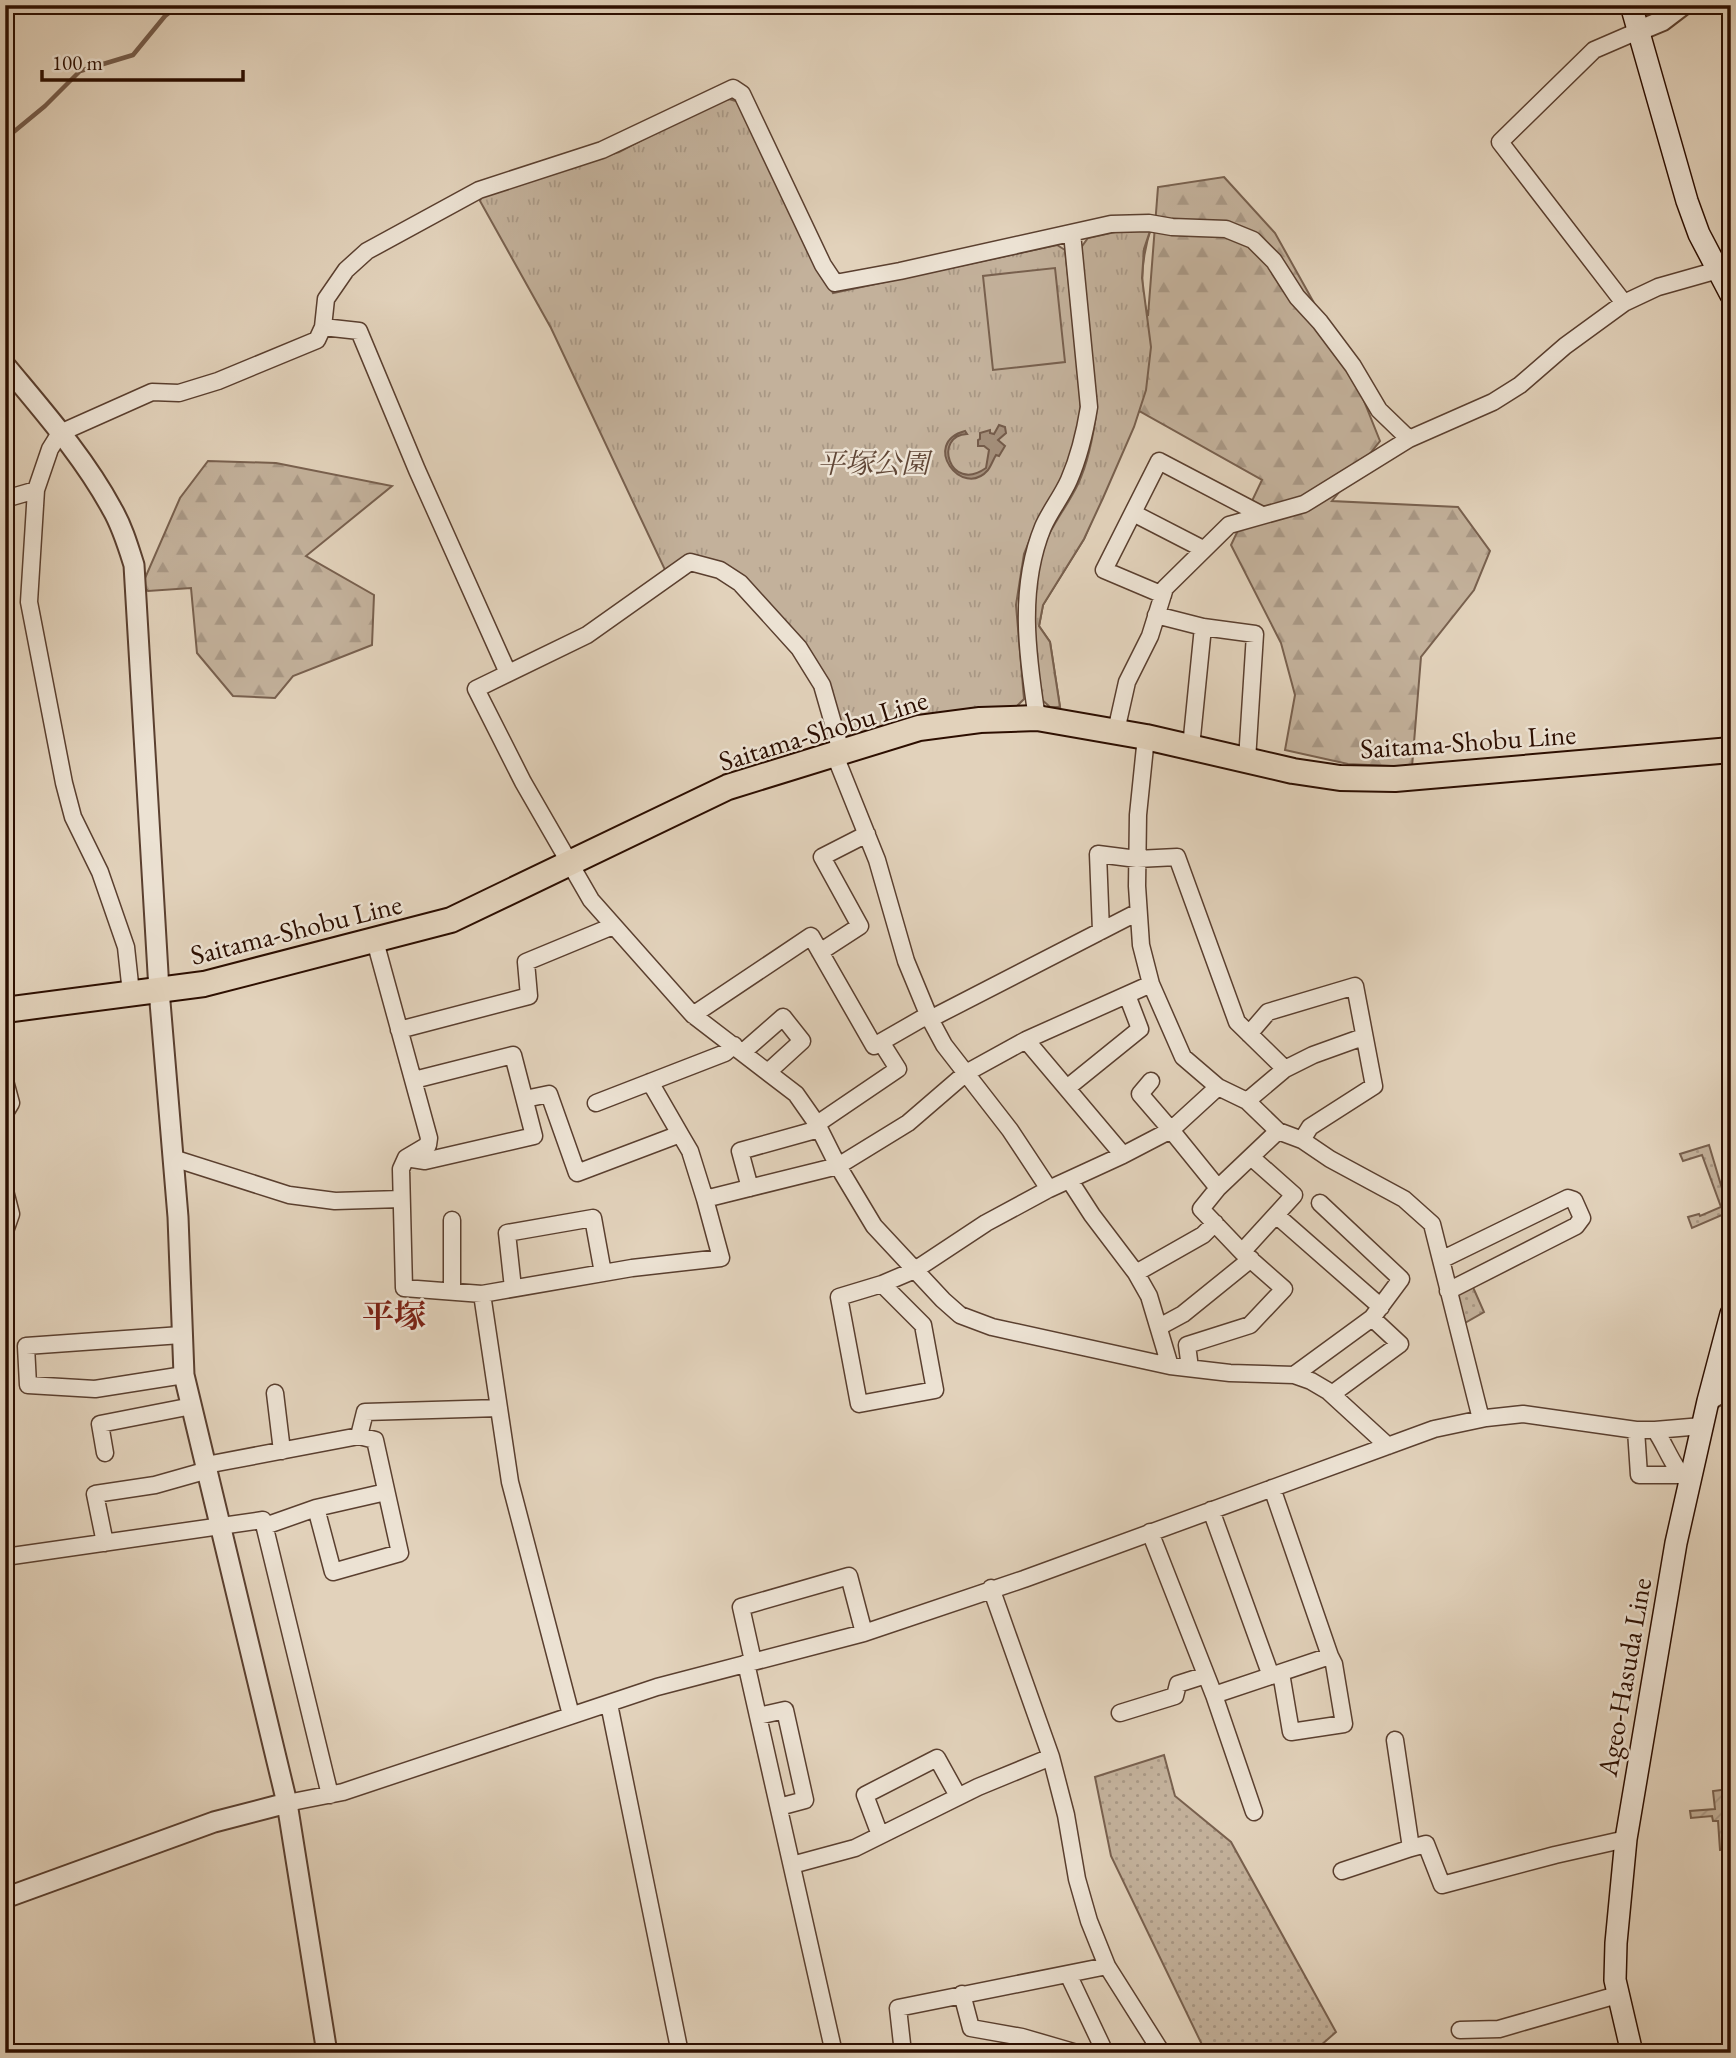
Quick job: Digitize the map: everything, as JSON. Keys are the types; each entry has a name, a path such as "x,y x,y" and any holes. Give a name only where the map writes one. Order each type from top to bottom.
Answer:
{"main road":[{"path":"1631,5 1699,234 1731,295"},
{"name":"Saitama-Shobu Line","path":"5,1010 204,984 451,920 728,787 919,728 980,720 1037,718 1116,731 1340,778 1395,779 1731,750"},
{"name":"Ageo-Hasuda Line","path":"1632,2053 1615,1980 1626,1839 1685,1479 1702,1426 1731,1314"}],"street":[{"path":"1624,303 1500,142 1594,50 1662,20 1683,5"},
{"path":"131,993 126,947 100,872 73,817 66,794 29,602 36,490 50,450 60,433 152,391 179,393 218,382 317,340 323,327 326,299 346,270 367,251 479,190 602,150 733,88 742,94 823,265 835,283 1111,224 1149,223 1172,227 1226,229 1253,240 1274,261 1297,297 1320,322 1353,366 1380,411 1409,439"},
{"path":"1037,718 1025,607 1030,571 1043,527 1069,480 1084,436 1089,407 1072,233"},
{"path":"1116,731 1127,682 1150,636 1165,587 1229,525 1304,504 1409,439 1493,402 1520,385 1565,346 1624,303 1658,287 1718,270"},
{"path":"323,327 359,331 417,470 508,673"},
{"path":"5,365 96,482 114,511 134,565 159,990 181,1262 184,1375 287,1803 327,2053"},
{"path":"1163,595 1104,570 1159,461 1262,515"},
{"path":"5,499 36,490"},
{"path":"1133,513 1203,549"},
{"path":"1049,1189 1010,1130 944,1045 929,1017 906,961 877,860 838,752 822,685 799,648 740,583 720,570 690,562 587,635 476,690 523,782 591,900 693,1015 796,1094 818,1127 838,1167 874,1226 960,1315 992,1327 1170,1366 1230,1373 1294,1375 1311,1381 1332,1394 1388,1446"},
{"path":"1156,615 1203,627 1255,634 1247,760"},
{"path":"1191,747 1203,627"},
{"path":"1146,737 1136,859 1141,945 1151,984 1183,1057 1218,1087 1248,1101 1278,1131 1302,1140 1330,1160 1404,1199 1432,1224 1481,1419"},
{"path":"820,952 860,926 822,857 867,834"},
{"path":"1101,931 1098,854 1136,859 1177,858 1237,1022 1285,1069"},
{"path":"693,1015 811,936 874,1046 1138,912"},
{"path":"398,1030 529,996 526,962 613,926"},
{"path":"375,941 429,1138 428,1145 406,1158 401,1169 404,1288 482,1294 603,1273 721,1258 690,1151 650,1082"},
{"path":"705,1199 838,1167 908,1123 965,1073 1026,1040 1151,984"},
{"path":"1249,1034 1268,1012 1355,986 1374,1086 1310,1127 1302,1140"},
{"path":"1067,1088 1140,1029 1127,995"},
{"path":"596,1103 738,1049 783,1017 802,1041 768,1072"},
{"path":"1248,1101 1285,1069 1313,1055 1363,1037"},
{"path":"1026,1040 1124,1156"},
{"path":"750,1188 740,1151 818,1127 898,1069 881,1042"},
{"path":"406,1158 425,1161 534,1136 513,1055 414,1080"},
{"path":"5,1081 12,1103 5,1113"},
{"path":"1151,1081 1140,1094 1218,1188"},
{"path":"883,1284 923,1325 935,1390 859,1404 839,1297 883,1284 915,1270 986,1223 1049,1189 1124,1156 1171,1130 1218,1087"},
{"path":"525,1099 549,1094 577,1173 680,1134"},
{"path":"1190,1368 1187,1345 1250,1325 1284,1289 1246,1256 1201,1209 1218,1188 1278,1131"},
{"path":"1159,1327 1183,1314 1246,1256 1294,1195 1251,1157"},
{"path":"173,1158 289,1195 335,1201 401,1199"},
{"path":"1070,1181 1091,1215 1136,1273 1149,1296 1170,1366"},
{"path":"5,1191 11,1214 5,1231"},
{"path":"1441,1260 1569,1198 1574,1200 1582,1218 1576,1227 1448,1291"},
{"path":"1294,1375 1377,1313 1401,1279 1320,1202"},
{"path":"1276,1215 1377,1313 1400,1344 1332,1394"},
{"path":"513,1288 507,1233 593,1218 603,1273"},
{"path":"452,1220 452,1291"},
{"path":"1136,1273 1203,1235 1215,1223"},
{"path":"482,1294 510,1482 570,1715"},
{"path":"181,1335 26,1346 28,1385 95,1389 184,1375"},
{"path":"1708,1401 1731,1386"},
{"path":"275,1393 282,1451"},
{"path":"105,1453 100,1424 192,1406"},
{"path":"359,1436 365,1412 499,1408"},
{"path":"5,1898 214,1822 330,1795 657,1687 864,1633 1024,1579 1434,1429 1523,1414 1636,1430 1702,1426"},
{"path":"1636,1430 1639,1475 1685,1479"},
{"path":"1655,1430 1685,1479"},
{"path":"105,1543 95,1494 155,1485 207,1468 359,1436 375,1440 400,1553 333,1572 316,1508"},
{"path":"1211,1510 1276,1674 1291,1732 1344,1724 1334,1664 1272,1488"},
{"path":"265,1527 316,1508 386,1492"},
{"path":"5,1557 263,1520 330,1795"},
{"path":"1150,1532 1214,1695 1254,1812"},
{"path":"834,2053 758,1716 741,1607 849,1576 864,1633"},
{"path":"991,1588 1051,1756 1066,1815 1077,1879 1089,1921 1107,1966 1162,2053"},
{"path":"1214,1695 1330,1656"},
{"path":"1120,1713 1175,1696 1178,1684 1206,1675"},
{"path":"609,1704 680,2053"},
{"path":"758,1716 785,1710 805,1800 779,1807"},
{"path":"1395,1740 1411,1848"},
{"path":"792,1865 855,1848 958,1796 1051,1756"},
{"path":"880,1835 864,1795 937,1758 958,1796"},
{"path":"1342,1871 1426,1844 1442,1885 1626,1839"},
{"path":"903,2053 898,2008 1107,1966"},
{"path":"1068,1974 1102,2046 1100,2053"},
{"path":"962,1994 971,2028 1077,2053"},
{"path":"1460,2030 1499,2029 1617,1995"}],"green space":[{"name":"平塚公園","path":"729,99 739,102 833,293 1057,245 1065,250 1081,414 1077,436 1060,486 1039,517 1024,554 1016,605 1024,699 1016,707 928,717 843,738 827,683 724,567 666,572 551,328 480,201 483,193 619,152 707,106"},
{"path":"1224,177 1275,233 1352,371 1380,441 1332,501 1458,507 1490,551 1474,590 1421,657 1412,767 1348,764 1285,750 1295,695 1281,643 1231,545 1262,480 1139,411 1084,539 1043,605 1039,626 1050,642 1060,707 1050,707 1032,622 1049,535 1079,483 1094,428 1097,407 1088,238 1152,225 1142,270 1148,316 1158,187"},
{"path":"1152,225 1144,249 1142,278 1151,347 1146,390 1134,427 1084,539 1043,605 1039,626 1050,642 1060,707 1050,707 1040,698 1034,586 1045,542 1082,475 1091,446 1097,407 1080,249 1088,238"},
{"path":"1055,268 1065,362 993,370 983,276"},
{"path":"208,461 276,463 392,486 306,556 374,595 372,645 293,676 275,698 233,696 197,653 191,588 148,591 142,585 180,498"},
{"path":"1709,1145 1729,1212 1692,1228 1688,1217 1700,1216 1721,1207 1702,1155 1683,1161 1680,1154"},
{"path":"1472,1285 1484,1312 1463,1324 1456,1299 1459,1291"},
{"path":"1164,1755 1175,1796 1231,1842 1336,2032 1312,2053 1206,2053 1111,1856 1095,1777"},
{"path":"1729,1789 1731,1849 1720,1850 1718,1821 1713,1821 1712,1816 1691,1818 1690,1811 1715,1809 1713,1791"}],"shaded area":[{"path":"999,425 1005,427 1006,433 998,440 1005,446 999,456 996,455 988,470 978,477 967,478 957,474 946,457 946,446 952,437 965,431 967,434 950,443 948,452 955,469 963,474 973,474 986,468 989,450 978,446 980,433 990,430 990,433 994,434"}],"waterway":[{"path":"5,139 45,106 80,71 133,55 165,16 179,5"}],"district":[{"name":"平塚","path":"394,1316"}]}
